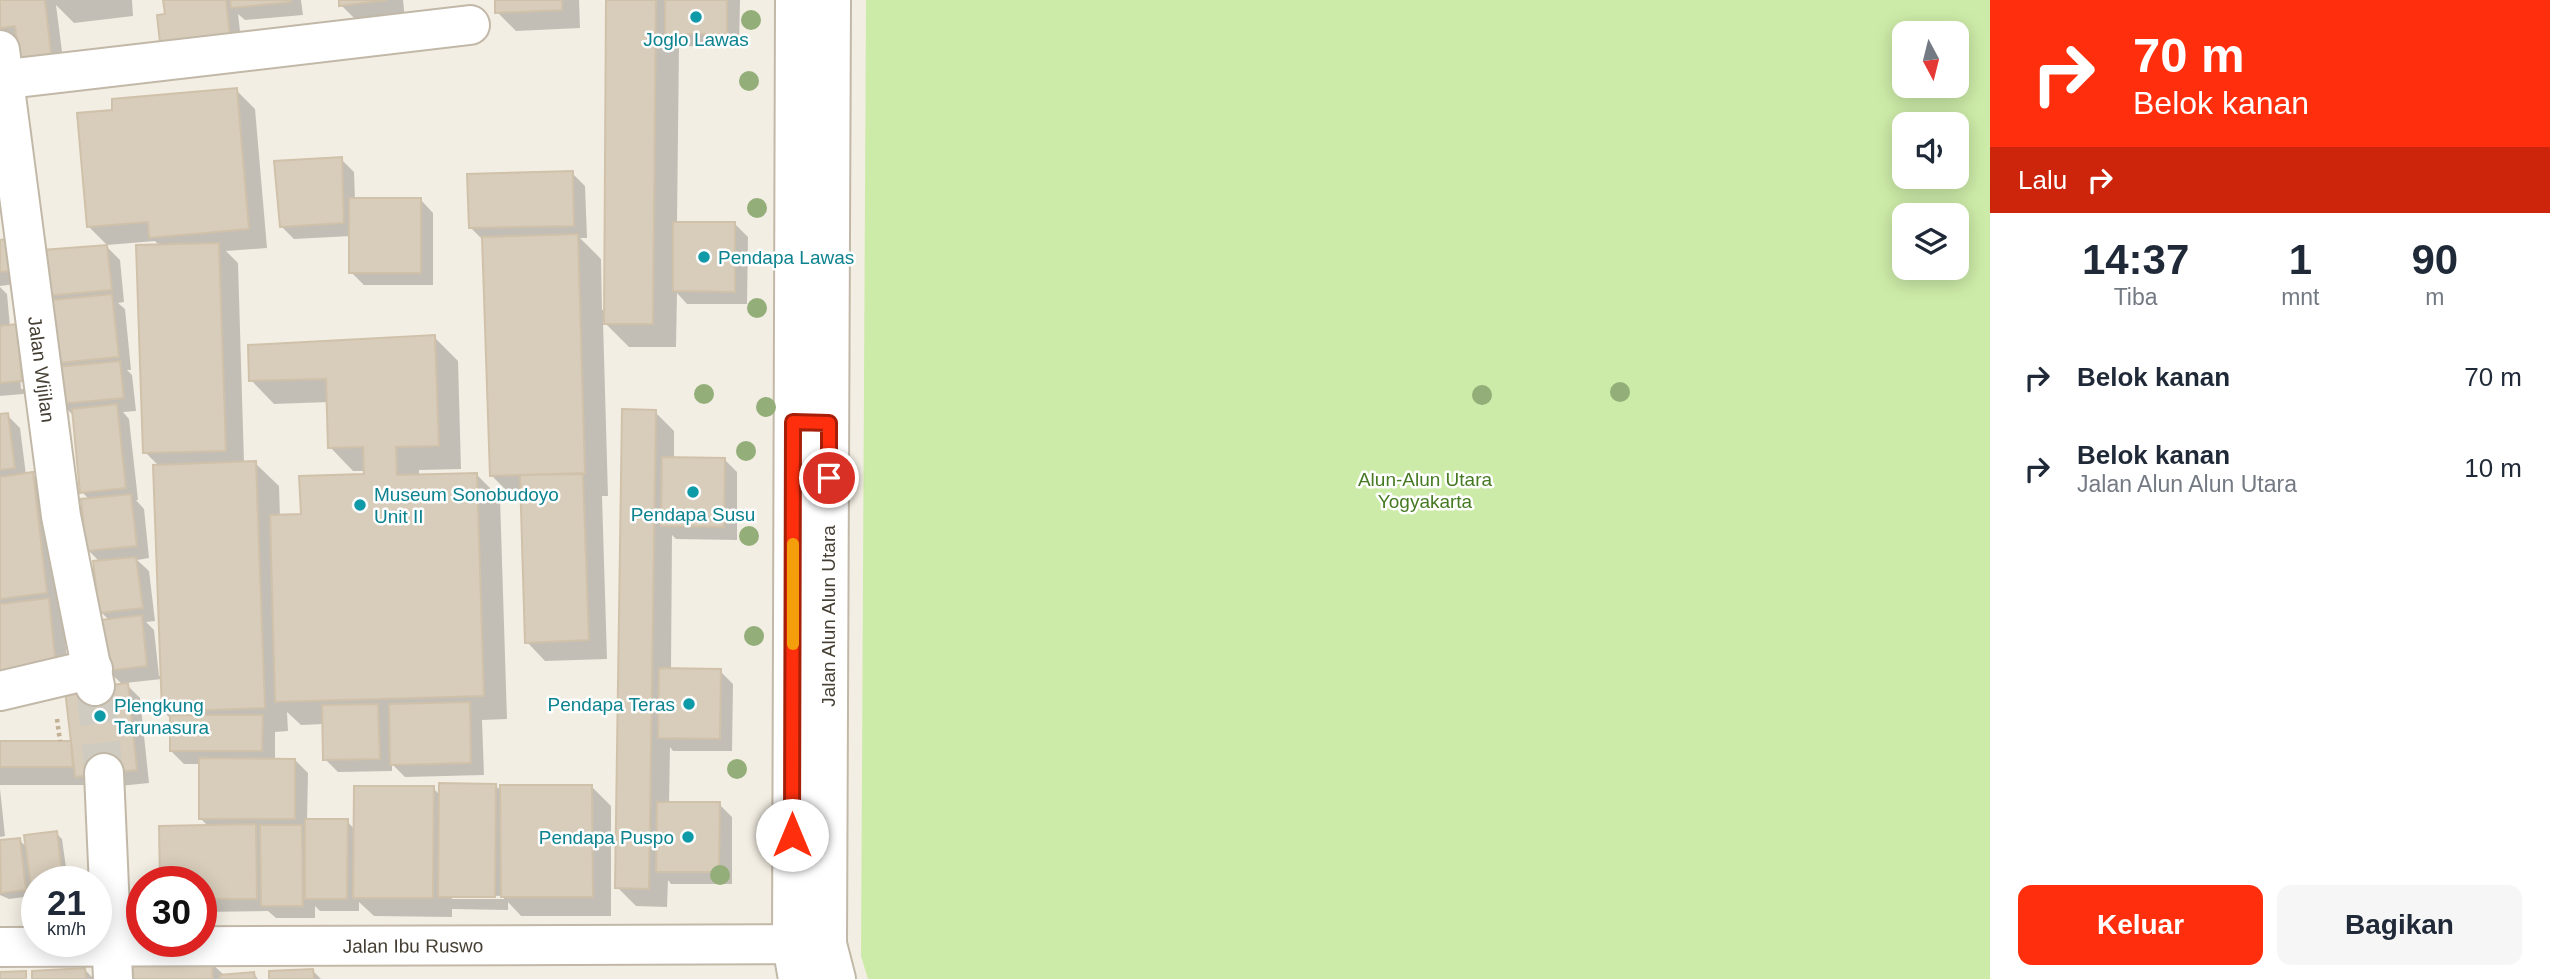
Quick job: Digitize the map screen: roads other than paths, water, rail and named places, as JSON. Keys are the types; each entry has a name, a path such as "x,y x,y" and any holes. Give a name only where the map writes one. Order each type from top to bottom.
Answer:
{"street":[{"name":"Jalan Alun Alun Utara","path":"795,0 811,422 813,962"},
{"name":"Jalan Alun Alun Utara","path":"811,422 831,0"},
{"path":"1,70 470,25"},
{"name":"Jalan Wijilan","path":"0,691 94,678 61,516 1,70"},
{"path":"104,773 111,963"},
{"name":"Jalan Ibu Ruswo","path":"0,947 111,963 813,962"}],"tunnel":[{"path":"95,686 104,773"}],"place":[{"name":"Joglo Lawas","path":"696,17"},
{"name":"Pendapa Lawas","path":"704,257"},
{"name":"Pendapa Susu","path":"693,492"},
{"name":"Museum Sonobudoyo Unit II","path":"360,505"},
{"name":"Pendapa Teras","path":"689,704"},
{"name":"Plengkung Tarunasura","path":"100,716"},
{"name":"Pendapa Puspo","path":"688,837"}],"park label":[{"name":"Alun-Alun Utara Yogyakarta","path":"1425,490"}]}
